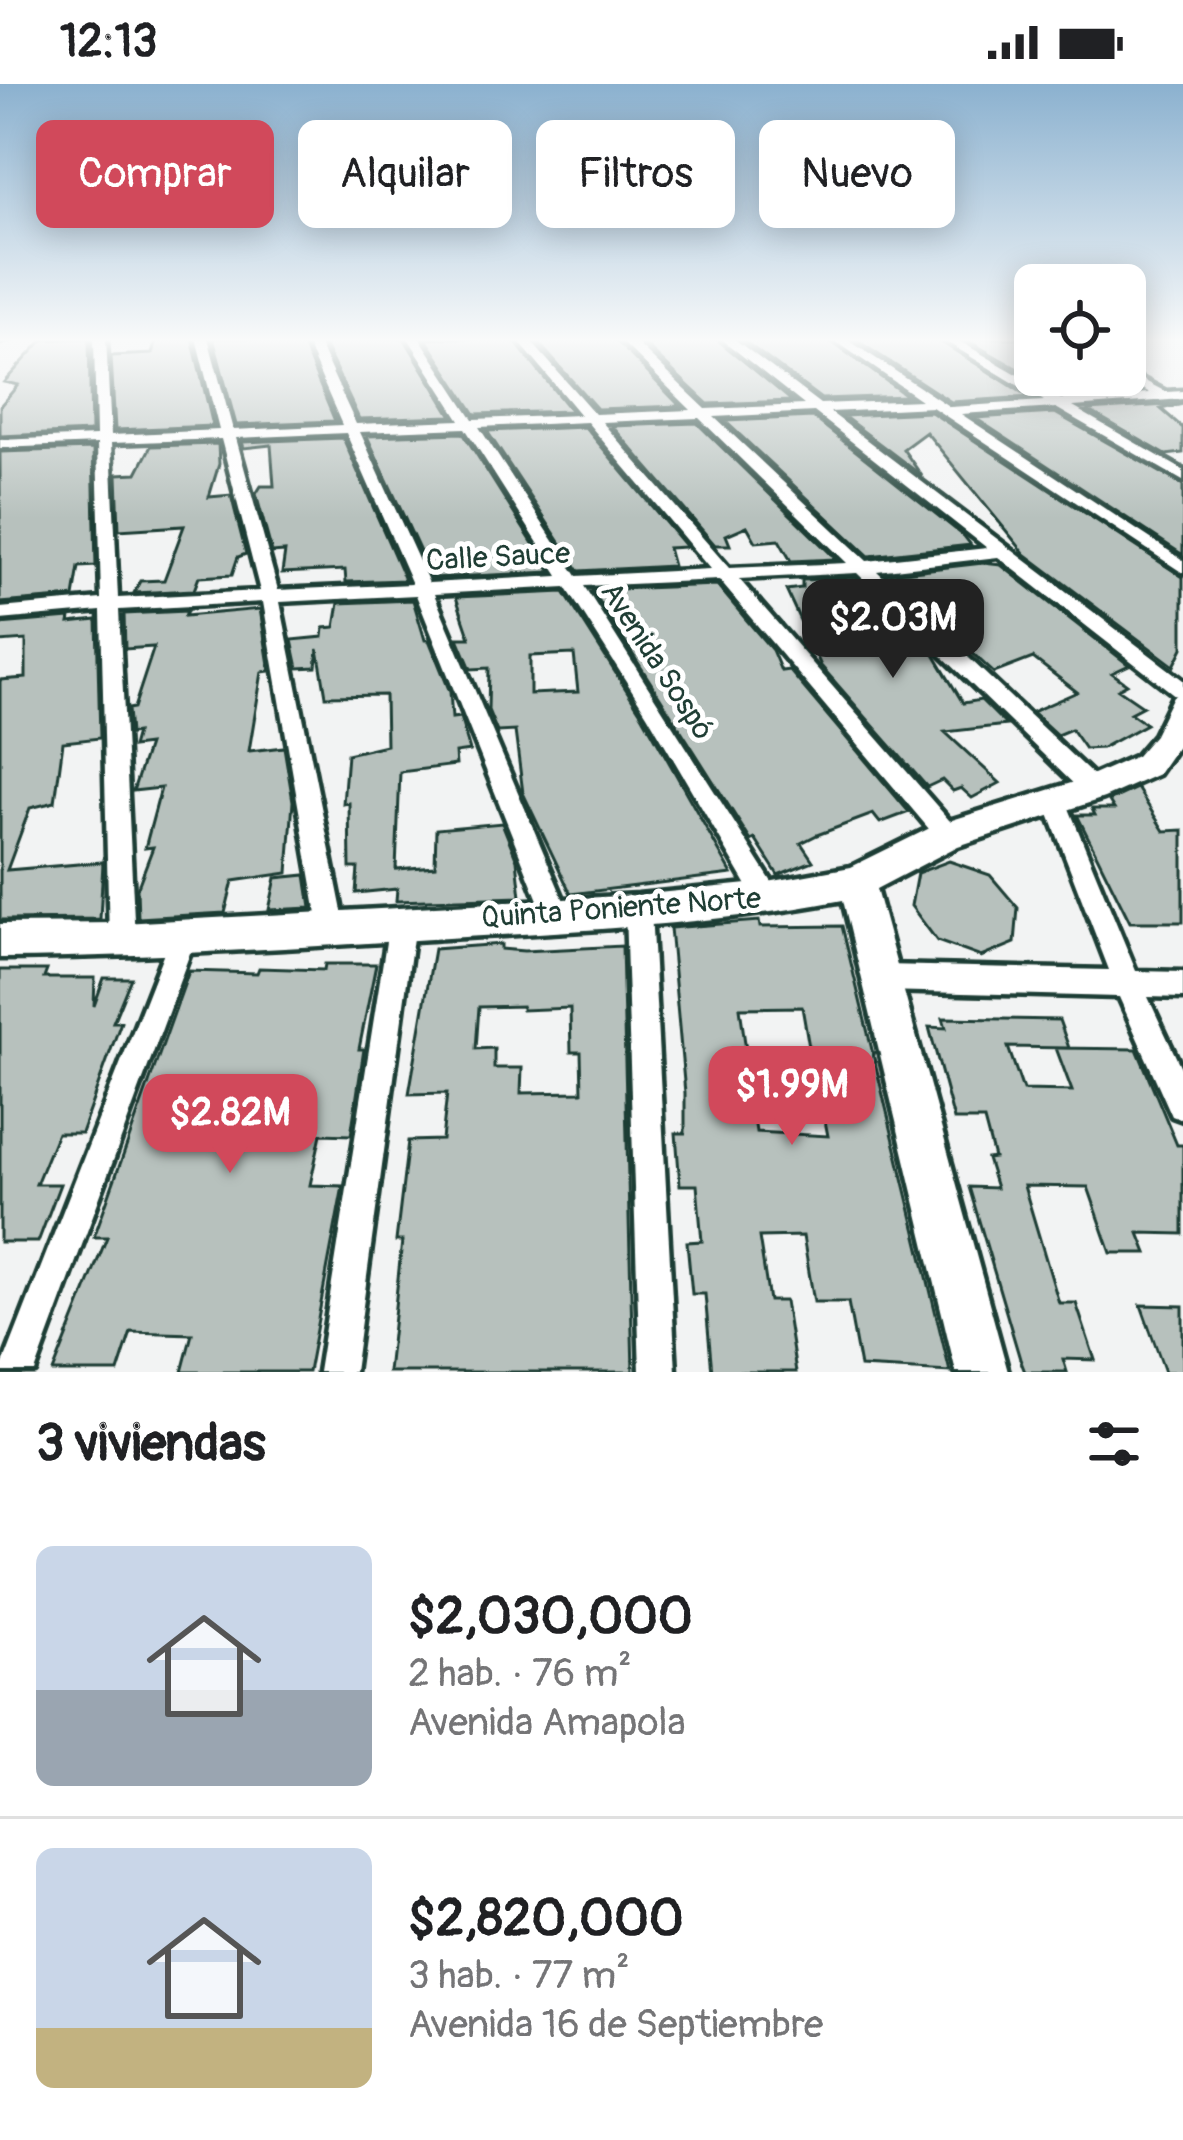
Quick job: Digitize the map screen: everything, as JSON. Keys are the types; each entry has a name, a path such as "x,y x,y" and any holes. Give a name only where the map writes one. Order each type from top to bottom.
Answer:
{"street":[{"path":"102,398 122,940"},
{"path":"217,398 271,599 332,926"},
{"path":"335,398 422,589 557,915"},
{"name":"Avenida Sospó","path":"454,398 768,898"},
{"path":"573,398 949,835"},
{"path":"691,398 1093,789"},
{"path":"800,398 1183,691"},
{"path":"930,398 1183,568"},
{"path":"1048,398 1183,476"},
{"path":"0,444 706,412 1141,398"},
{"name":"Calle Sauce","path":"0,614 113,604 864,567 999,552"},
{"name":"Quinta Poniente Norte","path":"0,941 122,940 638,911 768,898 856,882 949,835 1093,789 1147,765 1166,742 1183,704"},
{"path":"1055,801 1128,985 1183,1105"},
{"path":"856,882 982,1372"},
{"path":"638,911 658,1372"},
{"path":"336,1372 402,923"},
{"path":"17,1372 184,934"},
{"path":"884,978 1183,985"}],"building":[{"path":"7,398 90,398 91,432 0,436 0,406"},
{"path":"113,398 206,398 213,426 115,430"},
{"path":"229,398 325,398 335,421 236,425"},
{"path":"349,398 441,398 452,416 359,419"},
{"path":"465,398 561,398 571,411 475,414"},
{"path":"587,398 672,398 680,406 597,409"},
{"path":"702,398 792,401 708,404"},
{"path":"945,398 1012,398 951,402"},
{"path":"1183,404 1161,409 1183,428 1183,453 1166,455 1088,410"},
{"path":"931,412 1183,577 1183,648 1174,666 1025,554 926,432 903,449 922,476 843,416"},
{"path":"1055,413 1183,485 1183,555 975,418"},
{"path":"813,417 971,545 869,556 725,421"},
{"path":"697,423 836,559 791,561 779,540 756,542 747,526 726,535 730,545 715,545 612,426"},
{"path":"585,427 686,547 668,548 673,566 579,571 487,431"},
{"path":"463,433 551,572 432,578 367,436"},
{"path":"343,438 405,580 346,582 345,570 282,573 285,552 272,553 256,494 261,486 274,486 271,445 244,448 242,442"},
{"path":"218,444 219,464 209,497 231,495 246,554 238,557 232,575 199,577 194,590 134,593 140,581 164,580 184,526 119,530 117,474 137,473 151,446"},
{"path":"93,449 96,566 79,567 74,597 0,603 0,452"},
{"path":"1001,565 1129,665 1112,673 1127,684 1118,689 1143,706 1130,713 1146,724 1102,748 1085,749 1071,729 1057,735 1032,712 1077,692 1033,658 994,673 887,574"},
{"path":"855,578 933,653 963,703 981,700 1006,725 945,732 1000,783 972,798 961,788 953,791 942,780 927,787 821,666 786,590 802,588 802,580"},
{"path":"717,585 772,650 781,671 789,670 909,812 880,823 873,814 817,835 801,843 813,861 778,875 755,839 751,841 592,590"},
{"path":"564,592 643,716 732,874 571,894 523,793 515,731 497,732 488,710 489,668 471,669 458,638 470,638 456,597","holes":["574,654 578,692 530,694 530,656"]},
{"path":"413,600 425,640 429,640 450,692 452,718 460,717 470,751 455,753 456,765 400,772 396,869 435,866 436,829 502,823 517,860 521,897 396,901 397,889 356,893 358,868 350,868 349,803 343,804 347,754 386,745 385,695 326,696 318,649 316,667 298,668 292,640 323,637 324,628 335,627 339,603"},
{"path":"260,609 270,671 262,672 249,751 284,747 293,801 288,873 233,881 225,913 138,918 137,889 153,847 145,848 161,788 133,791 148,745 132,747 136,733 130,734 128,709 134,708 154,647 125,649 124,614 187,611 185,616"},
{"path":"70,618 69,623 97,620 100,738 63,742 55,802 30,808 7,870 103,862 100,919 0,920 0,680 26,678 26,640 0,642 0,624"},
{"path":"1137,788 1164,831 1183,830 1183,922 1130,922 1077,815 1114,809 1109,801"},
{"path":"949,861 990,875 1018,908 1015,943 981,957 937,941 911,906 917,873"},
{"path":"306,875 311,908 269,910 276,878"},
{"path":"759,921 760,927 842,926 950,1372 860,1367 848,1302 814,1302 803,1236 759,1237 769,1301 785,1301 796,1372 712,1372 705,1294 692,1294 687,1242 702,1241 697,1185 680,1185 676,1133 685,1133 685,1093 670,928","holes":["802,1007 809,1047 746,1050 740,1008","750,1091 819,1091 828,1136 756,1132"]},
{"path":"501,944 501,949 524,951 622,946 633,1372 388,1372 408,1141 442,1140 447,1093 409,1094 434,949","holes":["522,1006 522,1010 570,1008 571,1052 581,1052 582,1092 521,1093 522,1068 494,1068 494,1048 476,1049 479,1007"]},
{"path":"325,964 376,964 359,1049 364,1049 351,1135 321,1134 310,1185 343,1186 308,1372 182,1372 192,1334 131,1332 118,1372 53,1372 107,1237 94,1237 189,971 324,970"},
{"path":"0,970 47,970 44,978 95,978 94,1006 104,978 131,978 113,1022 121,1022 81,1133 57,1133 36,1184 60,1184 38,1242 0,1242"},
{"path":"943,1018 1059,1020 1069,1048 1008,1047 1023,1090 1072,1091 1056,1048 1137,1049 1177,1145 1183,1145 1183,1234 1139,1233 1147,1253 1111,1253 1088,1187 1024,1186 1059,1303 1076,1303 1095,1360 1063,1359 1067,1372 1025,1372 1020,1359 969,1187 996,1188 987,1159 994,1158 984,1120 954,1120 929,1027 946,1028"},
{"path":"1141,1305 1183,1306 1183,1372 1165,1372"}]}
